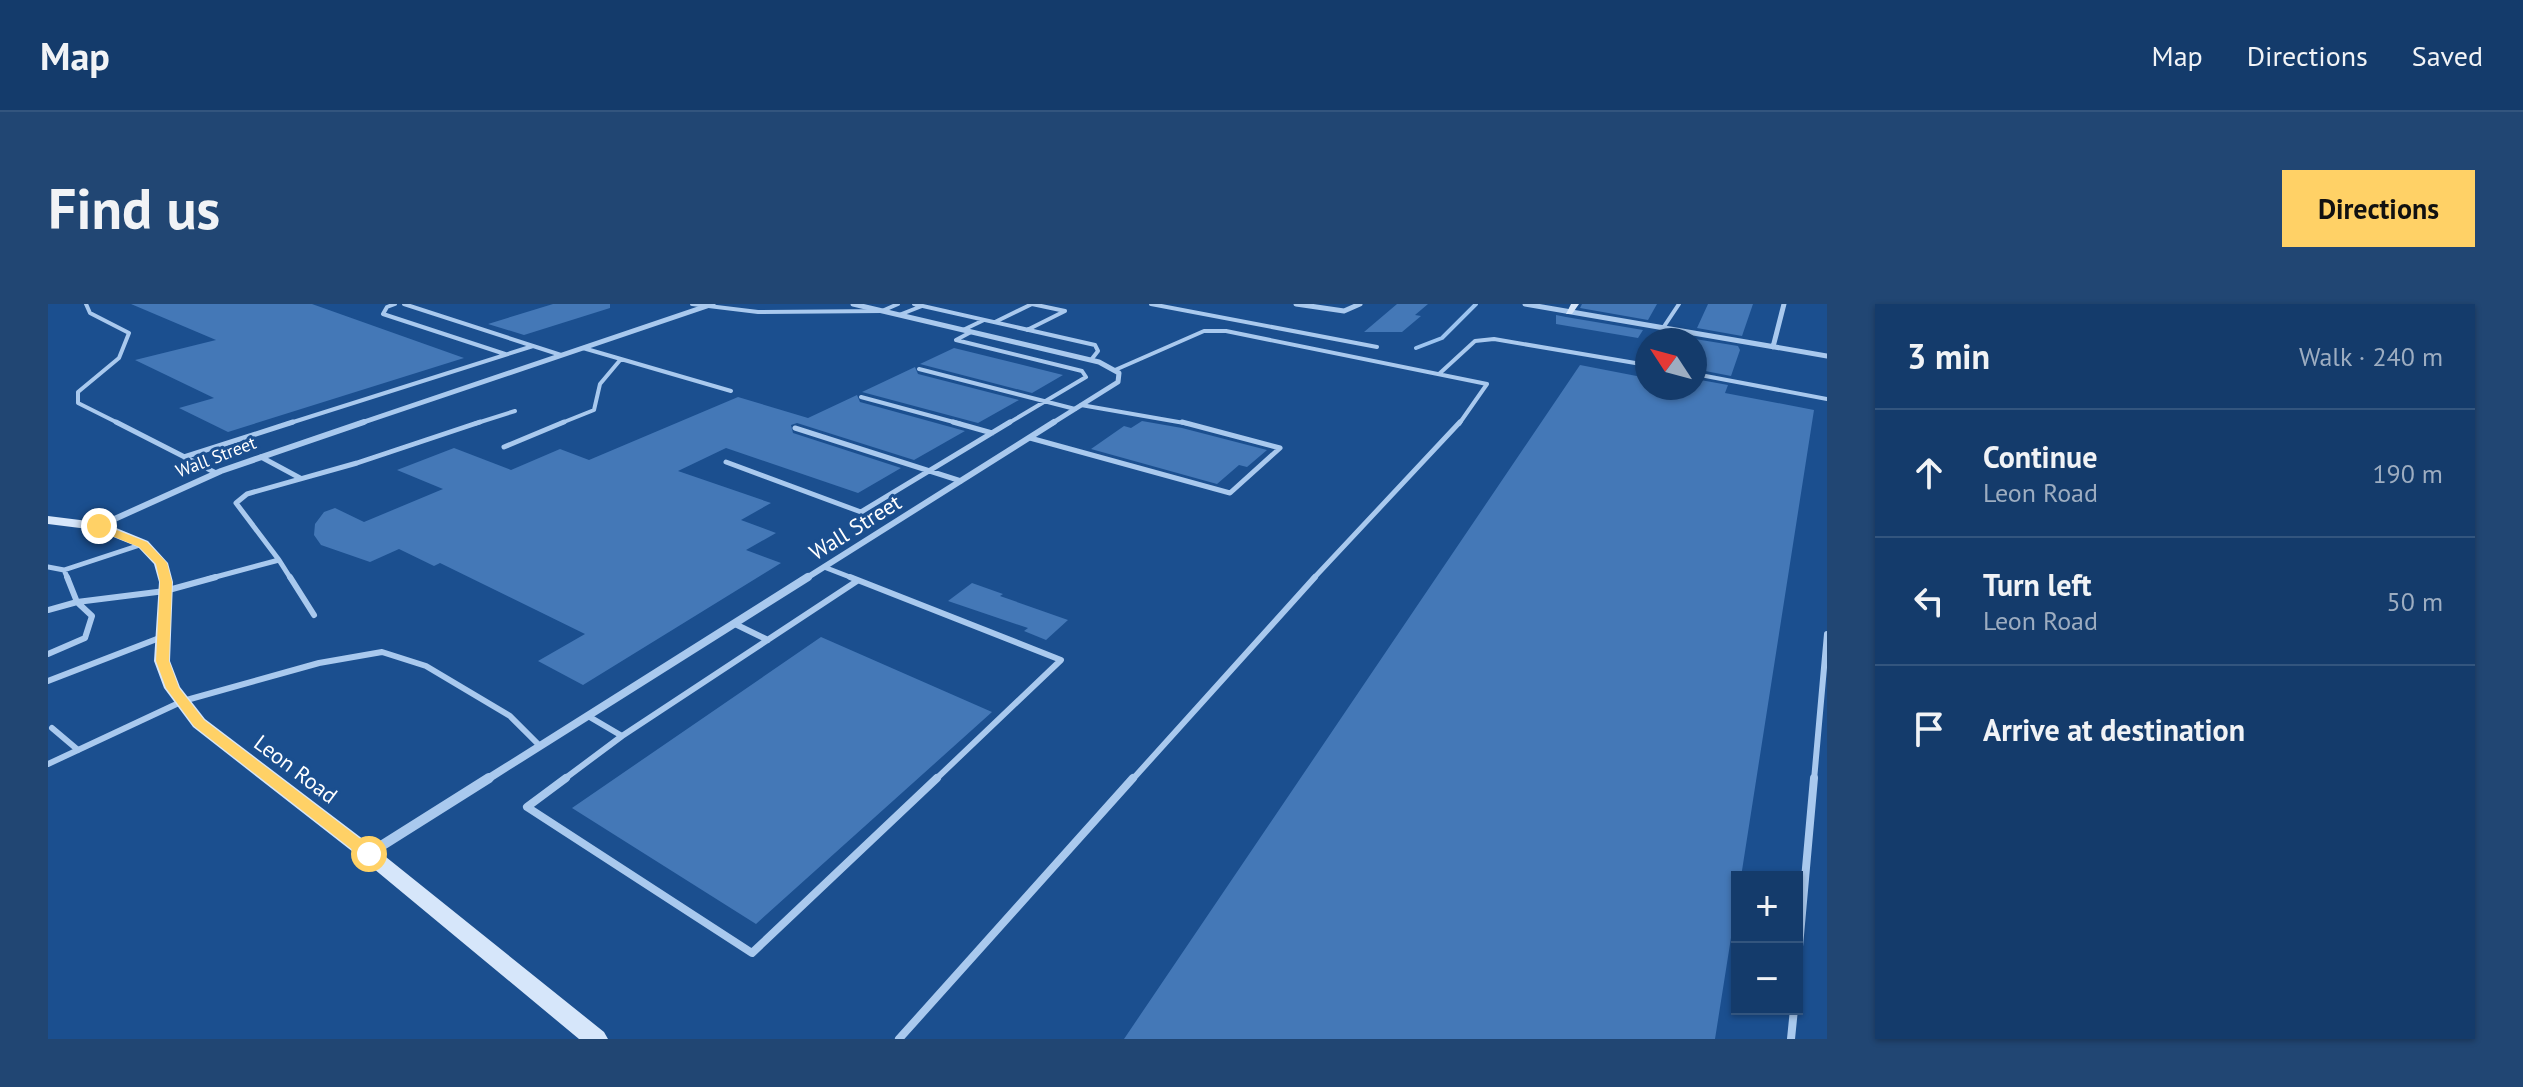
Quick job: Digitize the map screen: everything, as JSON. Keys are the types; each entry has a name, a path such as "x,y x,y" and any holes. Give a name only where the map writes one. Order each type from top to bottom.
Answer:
{"street":[{"name":"Wall Street","path":"99,526 216,473 713,304"},
{"path":"853,304 1091,360 1115,370"},
{"path":"1296,304 1344,311 1360,304"},
{"path":"1525,304 1572,308 1663,328"},
{"path":"1773,347 1784,304"},
{"path":"1707,336 1827,356"},
{"name":"Wall Street","path":"369,854 1118,382 1119,373 1115,370"},
{"path":"48,520 99,526 143,544"},
{"name":"Leon Road","path":"143,544 161,563 165,591 162,661 172,688 199,723 369,854 596,1039"}],"lane":[{"path":"86,304 90,313 129,333 119,358 78,392 78,403 216,473"},
{"path":"395,304 387,307 383,314 506,355"},
{"path":"404,304 561,355"},
{"path":"692,304 758,312 882,311 898,304"},
{"path":"914,304 1095,345 1098,351 1091,360"},
{"path":"994,322 1032,304 1065,311 1027,330"},
{"path":"1151,304 1377,347"},
{"path":"1663,328 1679,304"},
{"path":"899,315 925,305"},
{"path":"726,462 861,512 1086,377 1082,371 956,340 984,320"},
{"path":"899,1039 1294,599 1458,426 1487,384 1226,331 1204,331 1115,370"},
{"path":"1439,374 1475,341 1494,339 1635,363"},
{"path":"184,457 533,346"},
{"path":"583,348 731,391"},
{"path":"504,447 594,410 600,384 621,359"},
{"path":"919,369 1045,401 1078,407 1124,409 1178,420 1280,448 1230,493 1030,438"},
{"path":"1707,376 1827,399"},
{"path":"861,397 992,433"},
{"path":"314,615 279,560 236,503 247,494 357,463 515,411"},
{"path":"795,428 961,481"},
{"path":"261,457 301,478"},
{"path":"48,567 64,570 143,544"},
{"path":"48,610 77,602 165,591 279,560"},
{"path":"824,567 1061,660 752,953 527,807 622,736 857,581"},
{"path":"48,654 85,638 92,616 77,602 64,570"},
{"path":"735,624 768,640"},
{"path":"1799,943 1827,634"},
{"path":"48,681 162,637"},
{"path":"48,764 183,701 319,663 382,652 426,666 486,701 510,716 540,746"},
{"path":"588,716 622,736"},
{"path":"52,728 78,750"},
{"path":"1791,1039 1793,1015"}],"building":[{"path":"131,304 312,304 464,358 228,432 179,408 214,398 135,360 216,340"},
{"path":"553,304 610,304 610,308 524,335 488,324"},
{"path":"1397,304 1428,304 1415,315 1421,316 1402,332 1364,332"},
{"path":"1582,304 1657,304 1648,320 1580,308"},
{"path":"1708,304 1753,304 1742,336 1697,328"},
{"path":"1556,315 1635,329 1635,337 1556,324"},
{"path":"1707,341 1738,346 1740,350 1731,376 1707,371"},
{"path":"954,348 1063,375 1032,393 920,364"},
{"path":"1580,365 1635,376 1635,400 1707,400 1707,381 1728,385 1725,393 1814,410 1742,871 1731,871 1731,938 1715,1039 1124,1039"},
{"path":"915,367 918,374 1019,400 978,423 862,392"},
{"path":"857,395 860,402 965,431 914,460 797,423 791,425 793,433 901,468 858,493 726,448 678,471 771,503 741,520 776,533 746,550 781,563 583,685 538,661 585,634 440,563 434,566 399,549 370,562 321,545 314,535 315,524 324,512 335,508 364,522 443,489 397,470 454,448 511,470 560,449 589,460 738,397 808,418"},
{"path":"1142,421 1267,450 1247,467 1239,465 1217,484 1091,449 1124,426 1131,428"},
{"path":"972,583 1068,620 1046,640 1024,631 1028,628 948,601"},
{"path":"821,637 992,712 756,924 572,808"}],"waterway":[{"path":"1416,348 1442,338 1476,304"}],"route":[{"path":"99,526 143,544 161,563 166,582 162,661 172,688 199,723 369,854"}]}
